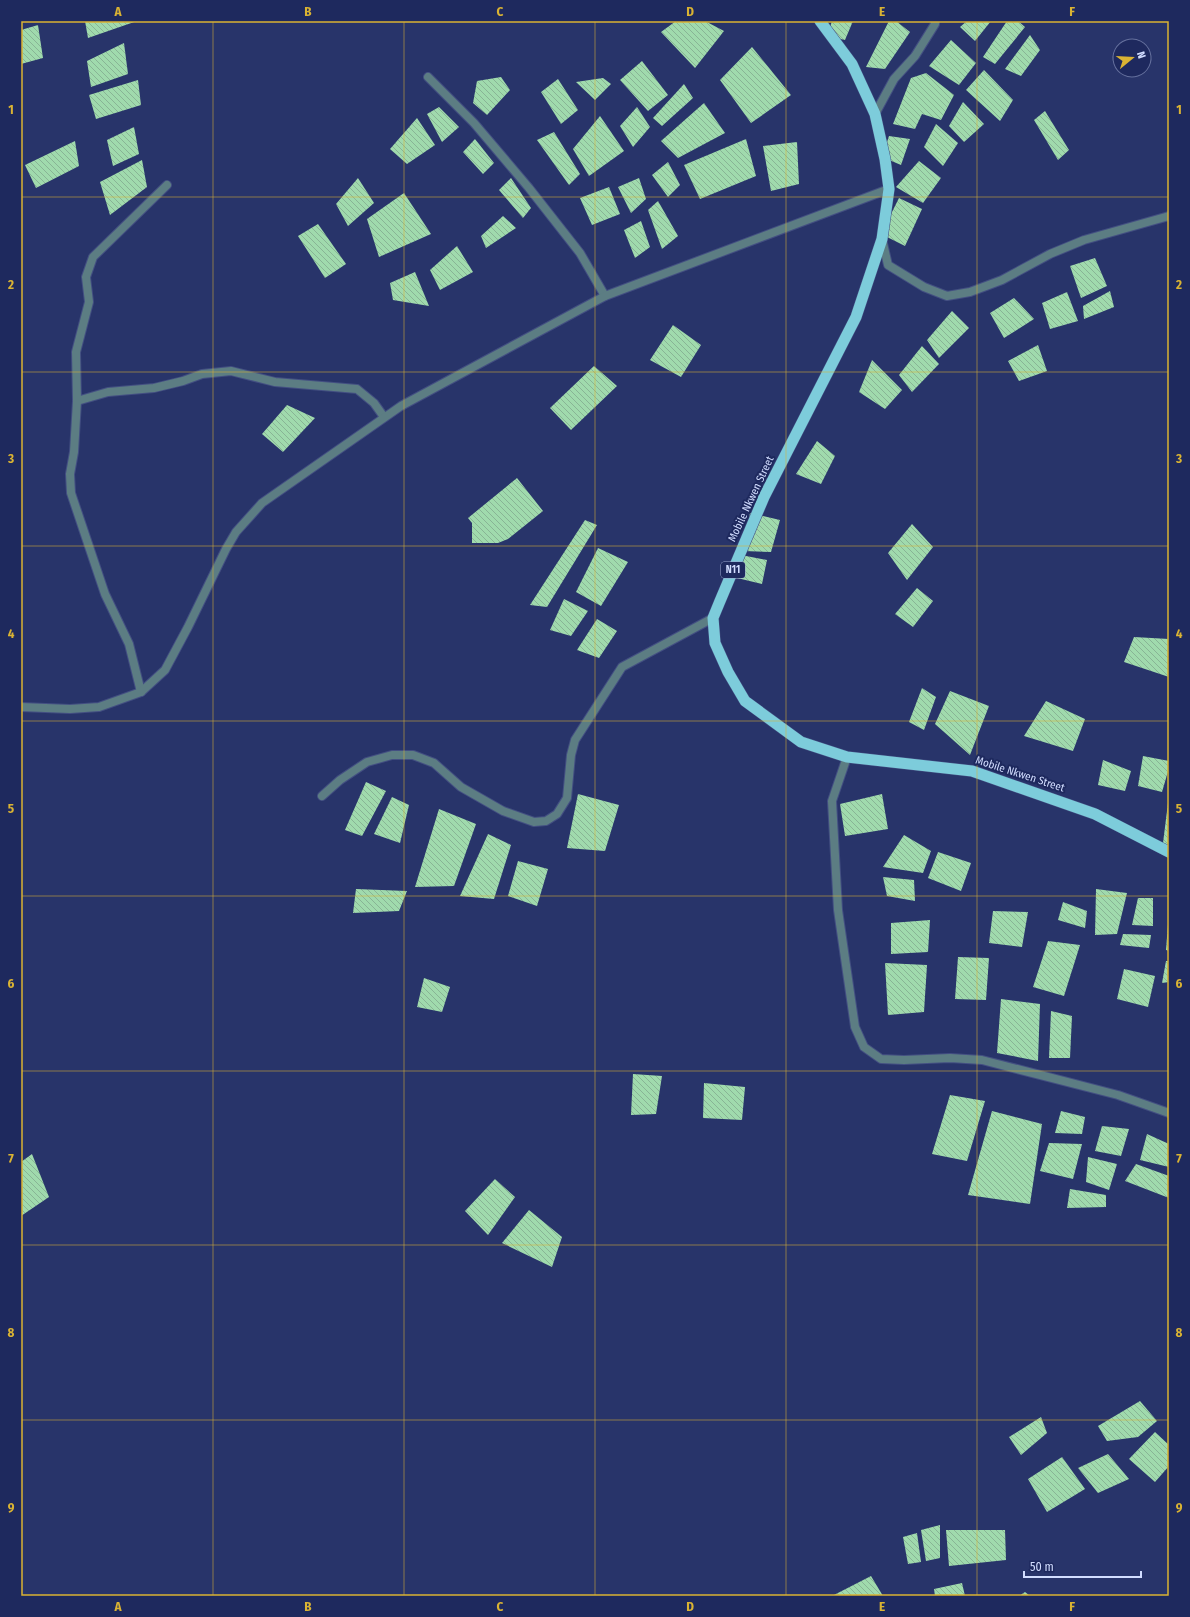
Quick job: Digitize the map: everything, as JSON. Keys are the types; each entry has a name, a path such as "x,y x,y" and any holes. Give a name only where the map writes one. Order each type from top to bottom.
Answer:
{"highway":[{"name":"Mobile Nkwen Street","path":"820,21 852,64 875,114 885,159 889,189 882,239 856,317 764,497 713,618 715,643 728,672 746,701 801,742 847,757 972,771 1095,814 1169,852"}],"street":[{"path":"875,114 894,79 915,56 937,22"},
{"path":"428,76 474,123 529,188 580,253 605,296"},
{"path":"141,692 129,644 105,594 71,493 70,474 74,452 77,401 76,352 89,302 86,278 94,257 167,185"},
{"path":"21,707 70,709 99,707 141,692 165,670 188,628 226,548 236,532 262,503 401,406 605,296 889,189"},
{"path":"882,239 888,265 924,287 948,296 970,292 1002,280 1050,254 1084,240 1169,216"},
{"path":"77,401 108,392 154,388 183,381 202,374 231,371 275,382 357,389 374,403 384,417"},
{"path":"322,796 340,780 367,762 392,755 413,755 434,764 461,786 503,811 534,822 546,821 557,814 567,798 571,755 575,740 622,667 713,618"},
{"path":"847,757 832,801 838,910 855,1027 864,1047 881,1058 904,1060 950,1058 982,1060 1118,1095 1169,1113"}],"building":[{"path":"85,21 137,21 88,38"},
{"path":"676,21 705,21 724,31 695,68 661,32"},
{"path":"832,21 853,21 845,40 827,36"},
{"path":"889,21 896,21 910,32 885,69 866,67"},
{"path":"967,21 991,21 975,41 960,27"},
{"path":"1007,21 1018,21 1025,27 995,64 983,57"},
{"path":"38,25 43,58 21,64 21,30"},
{"path":"1030,35 1040,50 1021,76 1005,69"},
{"path":"951,40 976,63 959,85 929,66"},
{"path":"124,43 128,74 91,87 87,61"},
{"path":"752,47 791,95 751,123 720,80"},
{"path":"642,61 668,95 648,111 620,80"},
{"path":"984,70 1013,100 1000,121 966,90"},
{"path":"926,73 954,95 941,120 922,114 915,129 893,124 911,78"},
{"path":"501,77 510,90 487,115 473,103 477,81"},
{"path":"603,78 611,84 595,100 576,82"},
{"path":"558,79 578,110 561,124 541,92"},
{"path":"138,80 141,105 96,119 89,95"},
{"path":"684,84 693,98 662,126 653,118"},
{"path":"963,102 984,124 964,142 949,126"},
{"path":"704,103 725,133 678,158 661,141"},
{"path":"439,107 459,127 442,142 427,114"},
{"path":"637,107 650,127 633,147 620,126"},
{"path":"1045,111 1069,150 1058,160 1034,120"},
{"path":"600,116 624,151 589,176 573,149"},
{"path":"417,118 435,145 407,164 390,149"},
{"path":"936,124 958,143 943,166 924,147"},
{"path":"134,127 139,154 113,166 107,140"},
{"path":"554,132 580,174 569,185 537,140"},
{"path":"889,136 910,139 901,165 882,157"},
{"path":"475,139 494,163 483,174 463,152"},
{"path":"746,139 756,176 700,199 684,165"},
{"path":"75,141 79,166 36,188 25,165"},
{"path":"797,142 799,184 771,191 763,146"},
{"path":"142,160 147,187 110,215 100,182"},
{"path":"919,161 941,178 923,203 896,187"},
{"path":"668,162 680,185 668,197 652,175"},
{"path":"358,178 374,203 348,226 336,204"},
{"path":"511,178 531,208 523,218 499,190"},
{"path":"639,178 646,199 631,213 618,187"},
{"path":"609,187 620,214 592,225 580,198"},
{"path":"404,193 431,234 379,257 367,219"},
{"path":"899,198 922,209 905,246 881,234"},
{"path":"658,201 678,236 662,249 648,210"},
{"path":"503,216 516,228 486,248 481,236"},
{"path":"641,221 650,247 635,258 624,230"},
{"path":"318,224 346,264 325,278 298,236"},
{"path":"457,246 473,272 440,290 430,270"},
{"path":"1095,258 1107,286 1081,298 1070,266"},
{"path":"415,272 429,306 393,300 390,283"},
{"path":"1110,291 1114,307 1084,319 1083,306"},
{"path":"1067,292 1078,321 1050,329 1042,303"},
{"path":"1014,298 1034,319 1004,338 990,313"},
{"path":"952,311 969,328 939,358 927,340"},
{"path":"673,325 701,345 681,377 650,360"},
{"path":"1038,345 1047,371 1019,381 1008,361"},
{"path":"922,346 939,364 912,392 899,375"},
{"path":"872,360 902,390 885,409 859,392"},
{"path":"594,366 617,386 571,430 550,408"},
{"path":"287,405 315,418 283,452 262,434"},
{"path":"817,441 835,456 821,484 796,474"},
{"path":"517,478 543,511 508,539 498,543 472,543 472,523 468,518"},
{"path":"750,513 780,520 771,552 743,551"},
{"path":"585,520 597,525 547,607 530,605"},
{"path":"912,524 933,547 907,580 888,553"},
{"path":"598,548 628,562 601,606 576,592"},
{"path":"736,554 767,560 762,584 733,577"},
{"path":"917,588 933,601 913,627 895,614"},
{"path":"564,599 588,611 571,636 550,630"},
{"path":"597,619 617,631 599,658 577,650"},
{"path":"1134,637 1169,639 1169,677 1124,662"},
{"path":"922,688 936,697 924,730 909,722"},
{"path":"950,691 989,706 970,755 935,724"},
{"path":"1046,701 1085,719 1073,751 1024,736"},
{"path":"1143,756 1169,761 1169,768 1162,792 1138,786"},
{"path":"1103,760 1131,771 1125,791 1098,785"},
{"path":"366,782 386,791 362,836 345,830"},
{"path":"578,794 619,805 605,851 567,848"},
{"path":"882,794 888,829 845,836 840,804"},
{"path":"392,797 409,805 400,843 374,834"},
{"path":"1168,803 1169,804 1169,845 1163,843"},
{"path":"439,809 476,824 454,886 415,887"},
{"path":"488,834 511,845 494,899 460,896"},
{"path":"904,835 931,851 923,873 883,867"},
{"path":"938,852 971,863 961,891 928,878"},
{"path":"518,861 548,869 537,906 508,896"},
{"path":"883,877 914,880 915,901 887,896"},
{"path":"356,889 407,891 399,911 353,913"},
{"path":"1096,889 1127,893 1117,934 1095,935"},
{"path":"1138,898 1153,898 1153,926 1132,925"},
{"path":"1063,902 1087,911 1085,928 1058,920"},
{"path":"993,911 1028,912 1022,947 989,943"},
{"path":"930,920 928,952 891,954 891,923"},
{"path":"1169,924 1169,951 1166,950"},
{"path":"1123,934 1151,935 1149,948 1120,945"},
{"path":"1048,941 1080,945 1064,996 1033,987"},
{"path":"958,957 989,958 986,1000 955,999"},
{"path":"1166,961 1169,961 1169,982 1162,983"},
{"path":"885,963 927,965 924,1012 888,1015"},
{"path":"1124,969 1155,976 1148,1007 1117,999"},
{"path":"424,978 450,987 442,1012 417,1007"},
{"path":"1001,999 1040,1004 1038,1061 997,1053"},
{"path":"1051,1011 1072,1016 1070,1058 1049,1058"},
{"path":"633,1074 662,1076 656,1114 631,1115"},
{"path":"704,1083 745,1087 742,1120 703,1118"},
{"path":"950,1095 985,1101 967,1161 932,1154"},
{"path":"992,1111 1042,1124 1030,1204 968,1195"},
{"path":"1061,1111 1085,1117 1082,1134 1055,1133"},
{"path":"1102,1126 1129,1129 1121,1156 1095,1151"},
{"path":"1147,1134 1169,1144 1169,1167 1140,1160"},
{"path":"1049,1143 1082,1144 1073,1179 1040,1171"},
{"path":"32,1154 49,1197 21,1216 21,1162"},
{"path":"1088,1157 1117,1164 1109,1190 1086,1182"},
{"path":"1136,1164 1169,1176 1169,1198 1125,1181"},
{"path":"495,1179 515,1197 488,1235 465,1211"},
{"path":"1070,1189 1106,1195 1106,1207 1067,1208"},
{"path":"529,1210 562,1237 552,1267 502,1243"},
{"path":"1140,1401 1157,1421 1138,1437 1107,1441 1098,1426"},
{"path":"1041,1417 1047,1433 1021,1455 1009,1437"},
{"path":"1155,1432 1169,1445 1169,1466 1155,1482 1129,1459"},
{"path":"1108,1454 1129,1479 1098,1493 1078,1468"},
{"path":"1062,1457 1085,1489 1047,1512 1028,1479"},
{"path":"940,1525 940,1558 926,1561 921,1530"},
{"path":"946,1530 1005,1530 1006,1560 949,1566"},
{"path":"917,1533 921,1562 908,1564 903,1537"},
{"path":"871,1576 883,1596 832,1596"},
{"path":"962,1583 965,1596 935,1596 934,1589"},
{"path":"1025,1592 1030,1596 1019,1596"}]}
